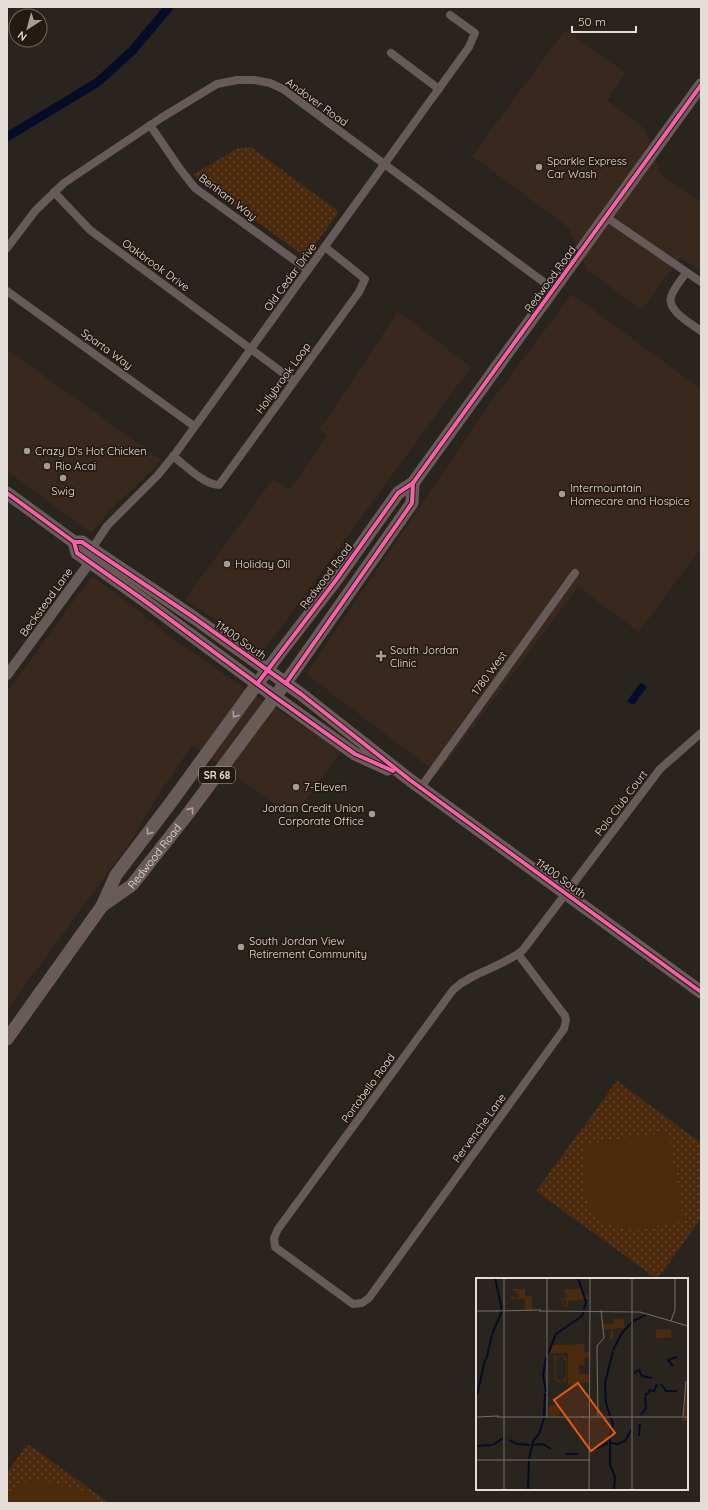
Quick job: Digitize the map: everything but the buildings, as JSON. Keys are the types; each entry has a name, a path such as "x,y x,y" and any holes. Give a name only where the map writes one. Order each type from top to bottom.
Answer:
{"main road":[{"name":"Redwood Road","path":"7,1038 102,906 116,875 172,801 267,670 336,580 398,493 413,483 701,85"},
{"name":"Redwood Road","path":"102,906 132,885 187,815 286,683 412,503 413,483"},
{"name":"11400 South","path":"7,493 74,542 82,542 286,683 415,783 701,992"},
{"name":"11400 South","path":"74,542 77,553 355,754 415,783"}],"street":[{"name":"Old Cedar Drive","path":"92,549 107,526 161,472 385,165 469,47 475,33 450,15"},
{"path":"391,54 439,89"},
{"name":"Andover Road","path":"7,248 35,211 73,176 150,125 217,84 237,80 254,80 283,89 553,289"},
{"name":"Benham Way","path":"150,125 195,188 308,270"},
{"name":"Oakbrook Drive","path":"54,192 90,230 294,381"},
{"path":"606,217 701,282"},
{"name":"Hollybrook Loop","path":"173,456 200,477 213,485 219,485 359,292 365,280 325,247"},
{"path":"686,273 670,298 672,307 682,317 701,331"},
{"name":"Sparta Way","path":"7,292 194,426"},
{"name":"Beckstead Lane","path":"7,675 90,562"},
{"name":"1780 West","path":"415,783 575,573"},
{"name":"Polo Club Court","path":"566,893 660,769 701,733"},
{"name":"Portobello Road","path":"353,1304 275,1247 274,1242 276,1233 453,990 476,974 497,966 518,954 528,945 566,893"},
{"name":"Pervenche Lane","path":"353,1304 362,1303 369,1298 564,1029 566,1020 565,1016 518,954"}],"shaded area":[{"path":"565,30 626,73 607,100 645,129 661,174 701,203 701,272 681,257 642,310 587,270 569,228 472,156"},
{"path":"251,147 339,212 307,255 304,256 193,175 238,148"},
{"path":"572,294 701,389 701,548 639,632 578,587 438,774 306,674 495,396"},
{"path":"398,311 471,367 263,652 185,599 273,479 289,490 327,436 320,429"},
{"path":"7,349 161,460 111,509 92,532 84,528 7,471"},
{"path":"92,576 163,631 225,675 341,751 293,817 192,745 156,798 132,840 7,1010 7,692"},
{"path":"617,1081 701,1143 701,1219 658,1278 656,1278 536,1191"},
{"path":"664,1132 669,1136 684,1220 642,1230 623,1229 603,1221 588,1205 583,1185 586,1144"},
{"path":"28,1444 109,1503 7,1503 7,1472"},
{"path":"33,1478 88,1492 103,1503 7,1503 7,1493"}],"water":[{"path":"641,682 647,687 633,706 627,701"}],"waterway":[{"path":"7,137 98,82 132,51 169,7"}],"cycle path":[{"path":"257,684 336,580 398,493 413,483 701,85"},
{"path":"286,683 412,503 413,483"},
{"path":"7,493 74,542 82,542 193,617 301,694 410,780 701,992"},
{"path":"74,542 77,553 275,697 355,754 393,771"}],"place":[{"name":"Sparkle Express Car Wash","path":"539,167"},
{"name":"Crazy D's Hot Chicken","path":"27,451"},
{"name":"Rio Acai","path":"47,466"},
{"name":"Swig","path":"63,478"},
{"name":"Intermountain Homecare and Hospice","path":"562,494"},
{"name":"Holiday Oil","path":"227,564"},
{"name":"South Jordan Clinic","path":"381,656"},
{"name":"7-Eleven","path":"296,787"},
{"name":"Jordan Credit Union Corporate Office","path":"372,814"},
{"name":"South Jordan View Retirement Community","path":"241,947"}]}
